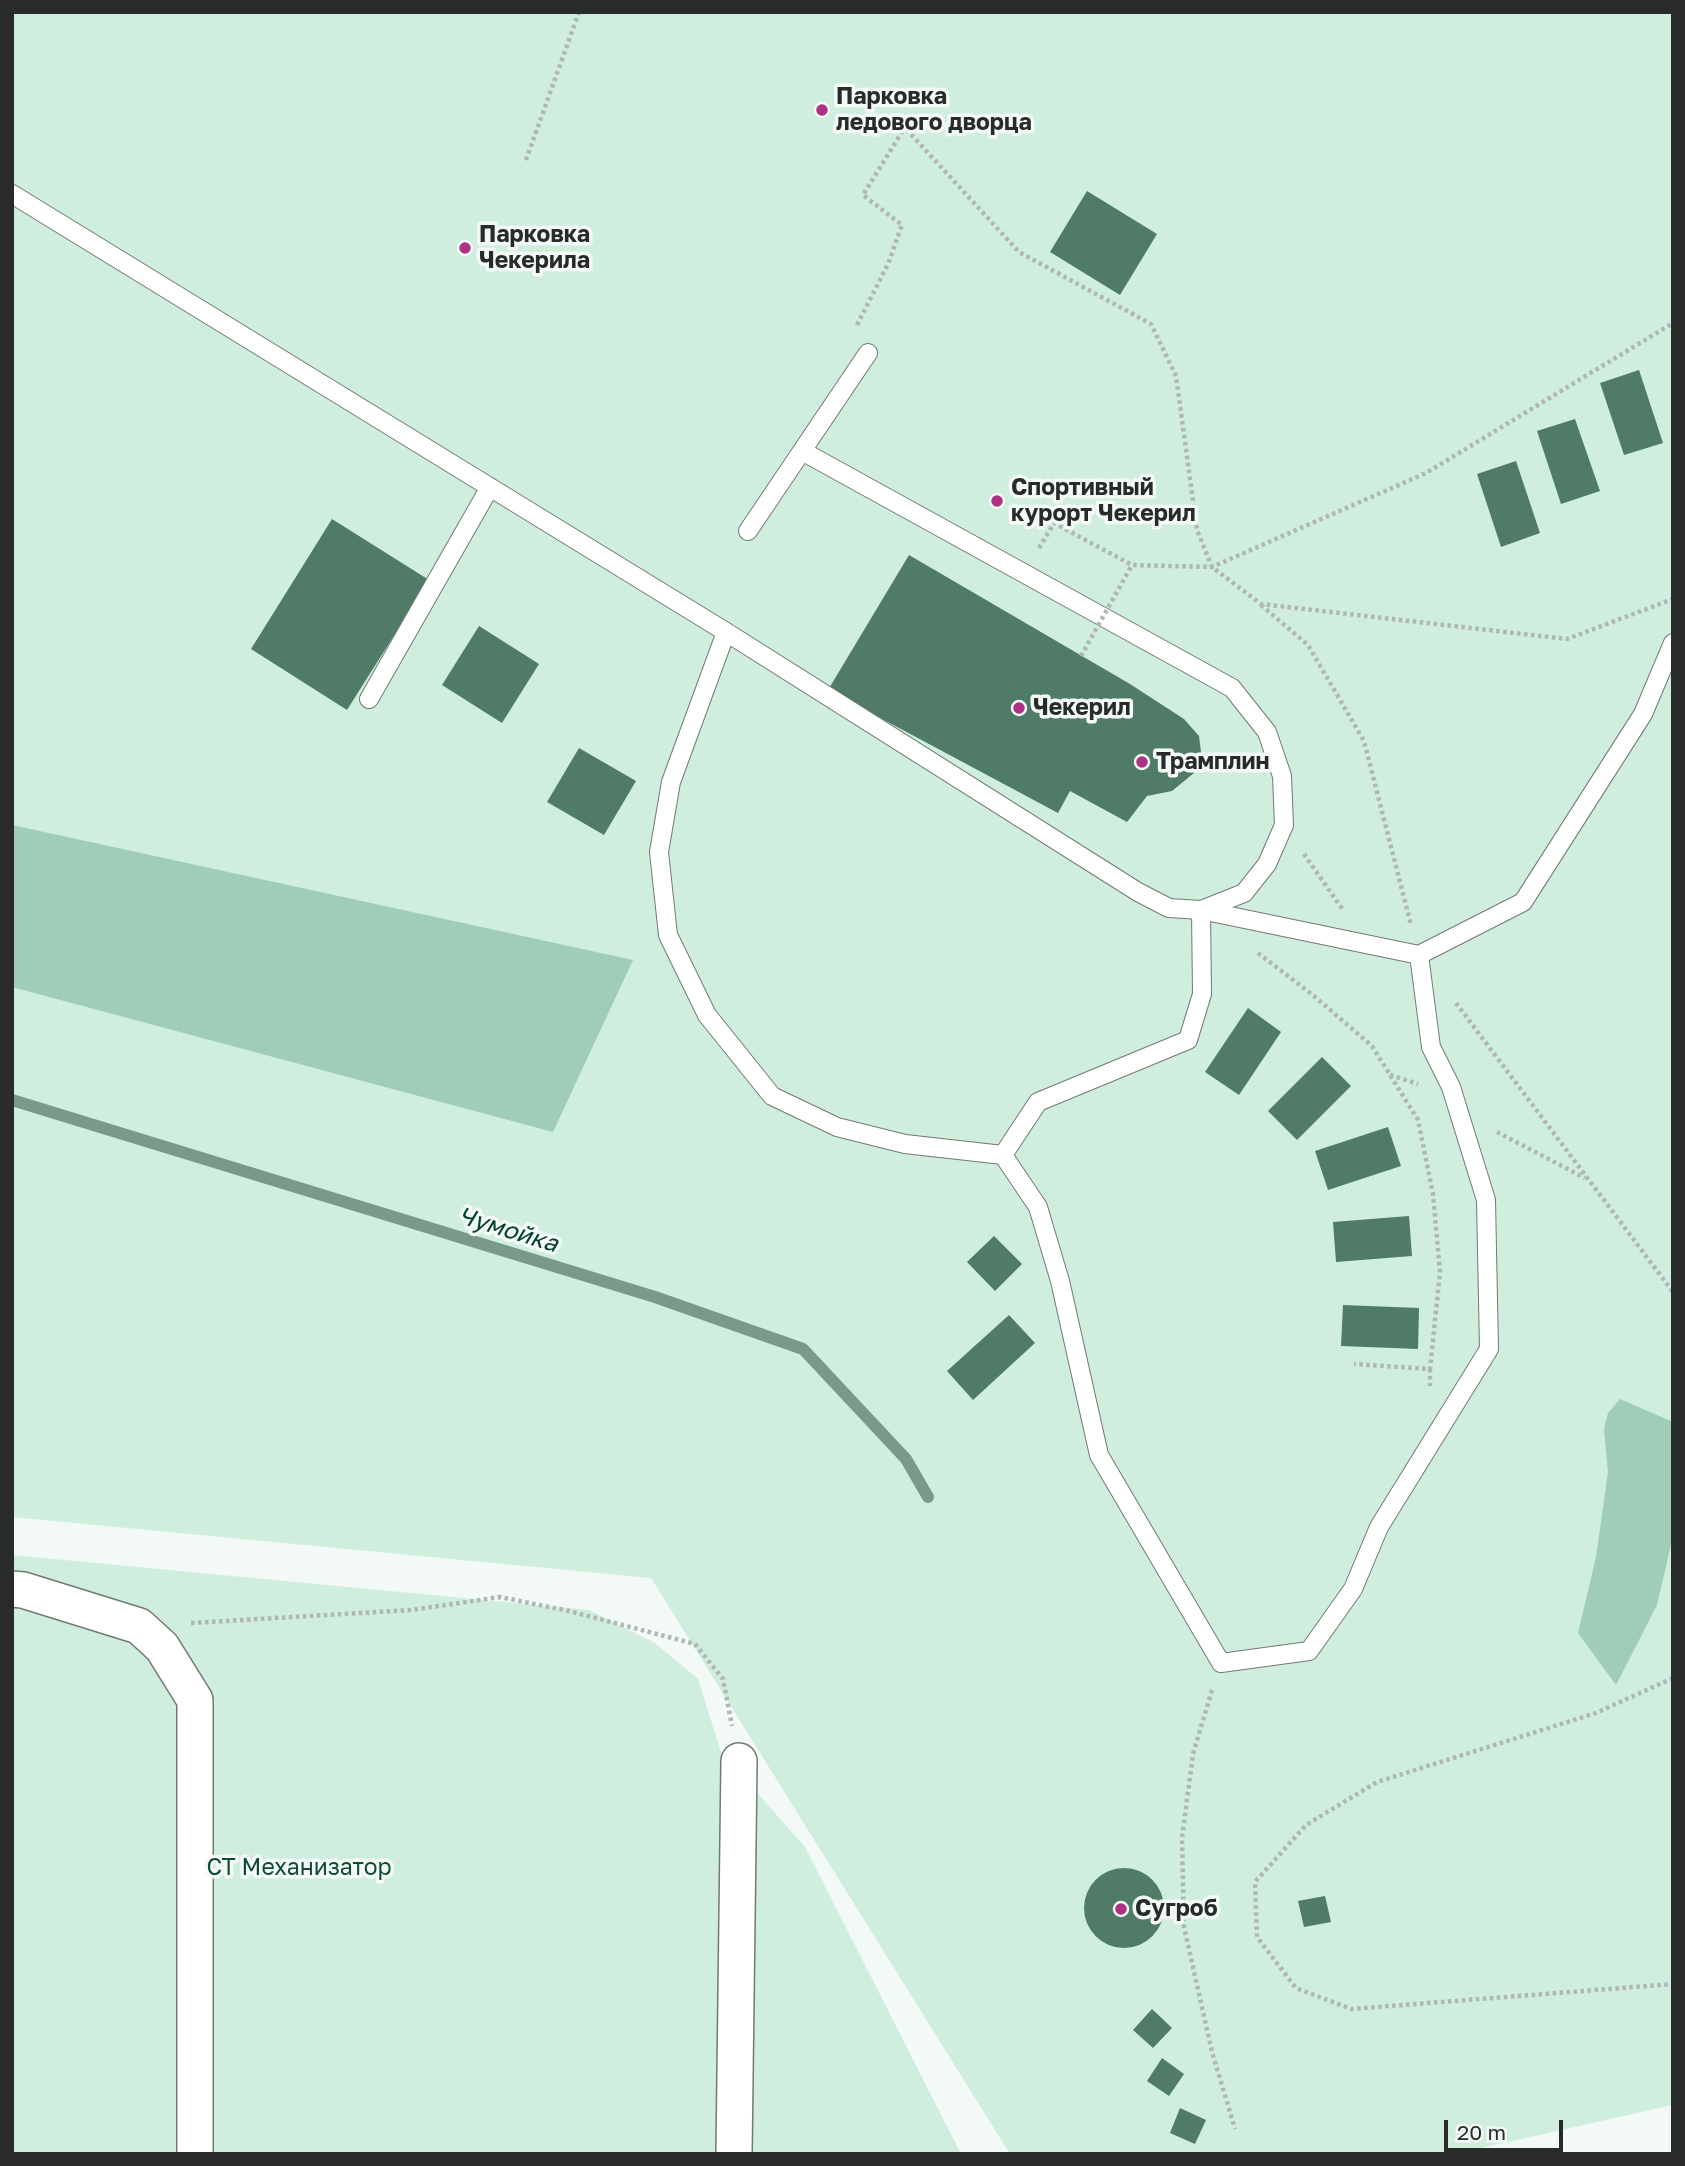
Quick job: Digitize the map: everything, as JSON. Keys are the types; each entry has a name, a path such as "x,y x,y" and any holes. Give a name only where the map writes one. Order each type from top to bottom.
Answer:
{"street":[{"path":"12,1589 23,1590 139,1626 162,1647 195,1700 195,2154"},
{"path":"734,2154 739,1761"}],"lane":[{"path":"12,194 726,632 1138,892 1169,908 1201,910 1419,955 1523,902 1643,713 1673,643"},
{"path":"748,531 868,353"},
{"path":"802,452 1232,688 1268,732 1282,776 1284,825 1268,864 1244,893 1201,910"},
{"path":"369,699 490,487"},
{"path":"726,632 670,782 659,852 668,935 707,1015 772,1096 837,1127 905,1144 1003,1155 1038,1207 1060,1280 1099,1455 1221,1663 1309,1651 1353,1589 1379,1527 1489,1349 1486,1200 1451,1087 1431,1047 1419,955"},
{"path":"1003,1155 1038,1102 1188,1040 1202,994 1201,910"}],"path":[{"path":"526,160 579,12"},
{"path":"897,119 1019,252 1151,324 1176,376 1197,530 1212,567 1261,604 1308,645 1364,741 1419,955 1673,1292"},
{"path":"854,330 888,264 902,225 863,195 905,127"},
{"path":"1054,523 1132,565 1212,567 1426,473 1673,323"},
{"path":"1081,656 1132,565"},
{"path":"1261,604 1567,639 1673,599"},
{"path":"1284,825 1344,911"},
{"path":"1252,949 1314,996 1372,1046 1418,1120 1433,1194 1440,1272 1430,1369 1354,1364"},
{"path":"139,1626 411,1610 500,1597 569,1611 695,1644 723,1679 739,1761"},
{"path":"1221,1663 1193,1754 1182,1838 1184,1927 1212,2052 1235,2129"},
{"path":"1673,1678 1596,1713 1377,1782 1306,1825 1255,1882 1256,1937 1296,1987 1351,2009 1673,1984"}],"green space":[{"name":"Спортивный курорт Чекерил","path":"12,12 1673,12 1673,2105 1454,2154 1010,2154 651,1578 12,1517"},
{"path":"12,825 633,960 553,1132 12,987"},
{"path":"1620,1399 1673,1422 1673,1536 1657,1605 1616,1685 1578,1633 1596,1557 1608,1472 1604,1429 1608,1413"},
{"name":"СТ Механизатор","path":"12,1555 589,1610 655,1643 698,1679 721,1752 805,1847 961,2154 12,2154"}],"building":[{"path":"1087,191 1157,234 1120,295 1050,252"},
{"path":"1639,370 1663,443 1624,455 1600,383"},
{"path":"1575,419 1600,491 1561,504 1537,431"},
{"path":"1516,461 1540,533 1501,547 1477,474"},
{"path":"332,519 429,580 347,710 251,649"},
{"name":"Чекерил","path":"909,555 1130,684 1184,719 1199,736 1201,752 1194,773 1172,791 1147,796 1127,822 1070,791 1058,813 828,690"},
{"path":"479,626 539,664 502,723 442,685"},
{"path":"579,748 636,781 604,835 547,802"},
{"path":"1248,1008 1281,1032 1239,1095 1205,1072"},
{"path":"1322,1057 1351,1086 1297,1140 1268,1111"},
{"path":"1388,1127 1401,1166 1328,1190 1315,1151"},
{"path":"1409,1216 1412,1256 1336,1262 1333,1222"},
{"path":"994,1236 1022,1264 995,1291 967,1262"},
{"path":"1343,1305 1419,1308 1418,1349 1341,1346"},
{"path":"1009,1315 1035,1343 973,1400 947,1371"},
{"path":"1124,1868 1139,1871 1152,1880 1161,1893 1164,1908 1161,1923 1152,1936 1139,1945 1124,1948 1109,1945 1096,1936 1087,1923 1084,1908 1087,1893 1096,1880 1109,1871"},
{"path":"1325,1896 1331,1922 1304,1927 1298,1901"},
{"path":"1152,2009 1172,2028 1153,2048 1133,2030"},
{"path":"1162,2058 1184,2074 1169,2096 1147,2081"},
{"path":"1180,2108 1206,2120 1195,2144 1170,2133"}],"waterway":[{"name":"Чумойка","path":"12,1100 655,1297 803,1349 906,1459 928,1497"}],"place":[{"name":"Парковка ледового дворца","path":"822,110"},
{"name":"Парковка Чекерила","path":"465,248"},
{"name":"Спортивный курорт Чекерил","path":"997,501"},
{"name":"Чекерил","path":"1019,708"},
{"name":"Трамплин","path":"1142,762"},
{"name":"Сугроб","path":"1121,1909"}]}
